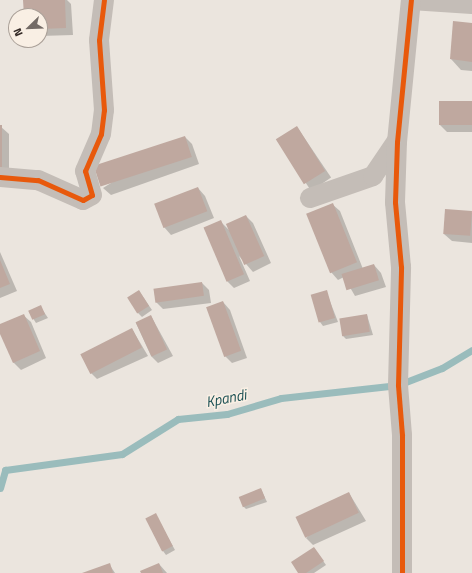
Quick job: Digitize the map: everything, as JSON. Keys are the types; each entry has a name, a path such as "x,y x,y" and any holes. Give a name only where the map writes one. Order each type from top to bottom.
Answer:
{"street":[{"path":"0,177 38,180 83,200 92,195 85,171 101,134 104,110 99,40 104,0"},
{"path":"402,573 402,435 398,385 401,267 395,202 397,142 411,0 472,4"},
{"path":"310,198 373,176 397,142"}],"building":[{"path":"23,0 65,0 66,28 48,29 48,8 24,8"},
{"path":"453,21 472,23 472,62 450,59"},
{"path":"439,101 472,101 472,125 439,125"},
{"path":"0,125 2,125 2,170 0,170"},
{"path":"297,126 325,171 304,184 276,139"},
{"path":"185,136 192,157 100,187 94,166"},
{"path":"198,187 207,211 163,228 154,204"},
{"path":"333,203 357,262 330,273 306,214"},
{"path":"445,209 472,211 470,236 443,234"},
{"path":"246,215 264,256 244,265 226,224"},
{"path":"221,220 244,274 227,282 204,227"},
{"path":"0,260 10,284 0,288"},
{"path":"374,264 379,280 346,290 341,274"},
{"path":"202,282 204,296 155,303 153,289"},
{"path":"139,290 149,306 137,314 127,297"},
{"path":"327,290 335,318 319,323 311,295"},
{"path":"223,301 241,351 224,357 206,307"},
{"path":"41,305 45,314 32,320 28,311"},
{"path":"24,314 40,351 13,363 0,334 0,324"},
{"path":"367,314 370,332 342,336 339,318"},
{"path":"151,315 167,349 152,357 136,322"},
{"path":"132,328 142,348 90,374 80,354"},
{"path":"261,488 265,498 243,507 239,497"},
{"path":"349,492 359,513 305,538 296,517"},
{"path":"156,513 173,546 162,551 145,518"},
{"path":"314,547 324,561 306,573 298,573 291,562"},
{"path":"110,563 113,573 82,573"},
{"path":"159,563 163,573 141,573 140,571"}],"waterway":[{"name":"Kpandi","path":"0,488 5,470 122,454 178,419 227,414 281,398 398,385 442,368 472,350"}],"cycle path":[{"path":"0,177 38,180 83,200 92,195 85,171 101,134 104,110 99,40 104,0"},
{"path":"402,573 402,435 398,385 401,267 395,202 397,142 411,0"}]}
